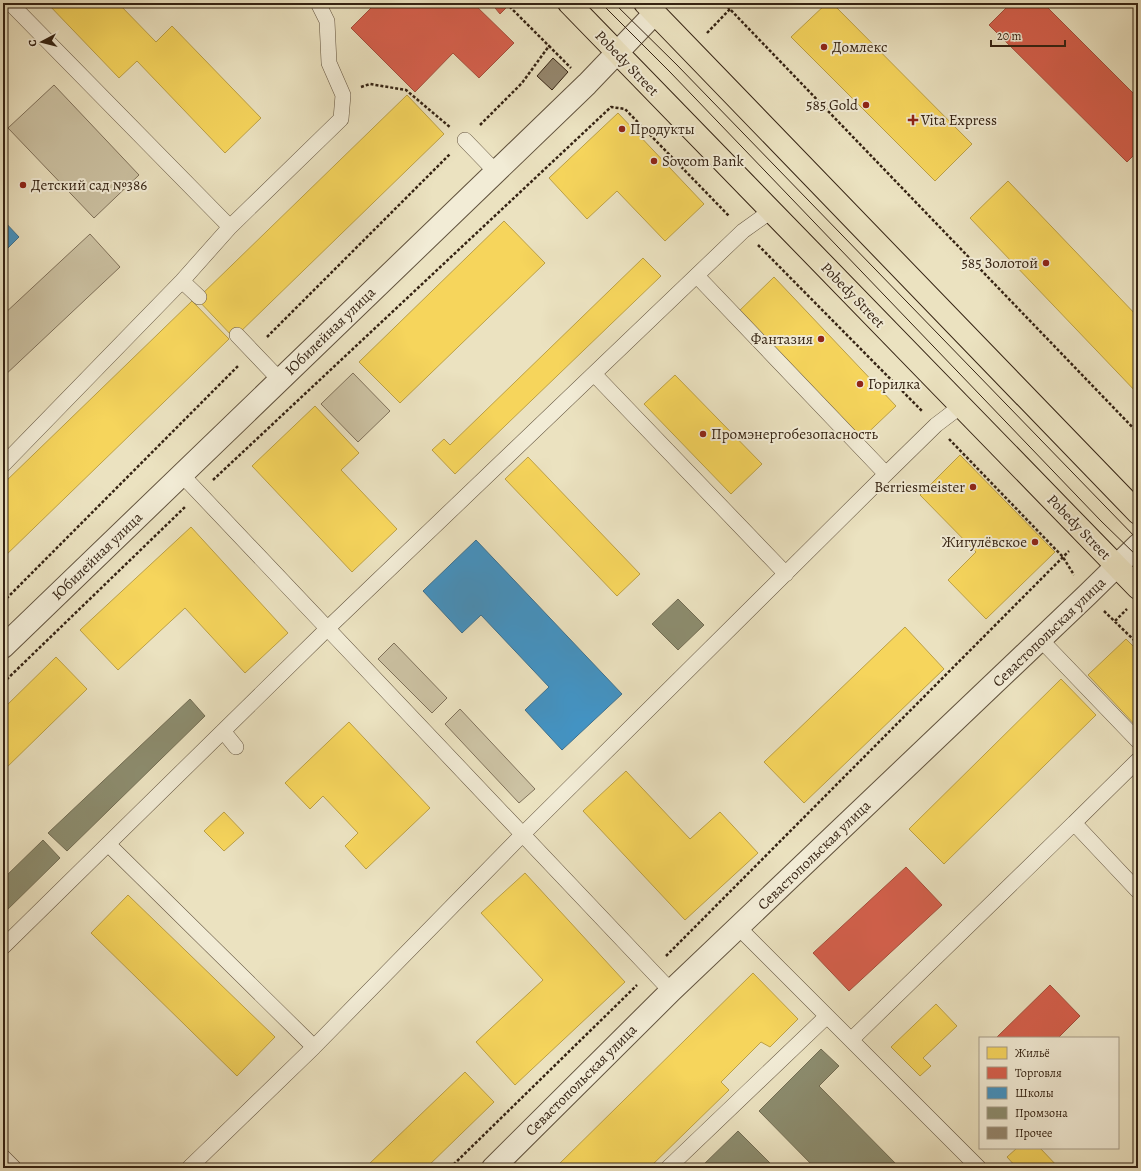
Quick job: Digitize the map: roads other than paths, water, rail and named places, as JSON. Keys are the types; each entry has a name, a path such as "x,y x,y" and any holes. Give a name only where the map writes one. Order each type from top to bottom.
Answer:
{"main road":[{"name":"Pobedy Street","path":"569,3 1138,588"},
{"path":"650,8 1138,513"}],"street":[{"name":"Юбилейная улица","path":"3,647 618,53 650,8"},
{"name":"Севастопольская улица","path":"501,1165 671,991 1041,640 1138,545"}],"lane":[{"path":"10,3 230,227"},
{"path":"3,465 182,281 230,227 340,119 342,95 329,63 327,21 318,3"},
{"path":"465,140 495,172"},
{"path":"3,947 328,628 744,231 771,211"},
{"path":"697,276 886,474"},
{"path":"182,281 198,297"},
{"path":"237,336 279,379"},
{"path":"594,374 786,574"},
{"path":"189,1168 314,1047 522,835 886,474 936,425 961,406"},
{"path":"182,475 671,991"},
{"path":"1041,640 1138,741"},
{"path":"223,731 236,747"},
{"path":"851,1040 1138,760"},
{"path":"1074,822 1138,891"},
{"path":"108,844 314,1047"},
{"path":"738,927 979,1168"},
{"path":"668,1168 827,1016"},
{"path":"3,1157 14,1168"}],"tram line":[{"path":"601,3 670,72 1101,521 1138,557"},
{"path":"614,3 677,65 1138,540"}],"place":[{"name":"Домлекс","path":"824,47"},
{"name":"585 Gold","path":"866,105"},
{"name":"Vita Express","path":"913,120"},
{"name":"Продукты","path":"622,129"},
{"name":"Sovcom Bank","path":"654,161"},
{"name":"Детский сад №386","path":"23,185"},
{"name":"585 Золотой","path":"1046,263"},
{"name":"Фантазия","path":"821,339"},
{"name":"Горилка","path":"860,384"},
{"name":"Промэнергобезопасность","path":"703,434"},
{"name":"Berriesmeister","path":"973,487"},
{"name":"Жигулёвское","path":"1035,542"}]}
